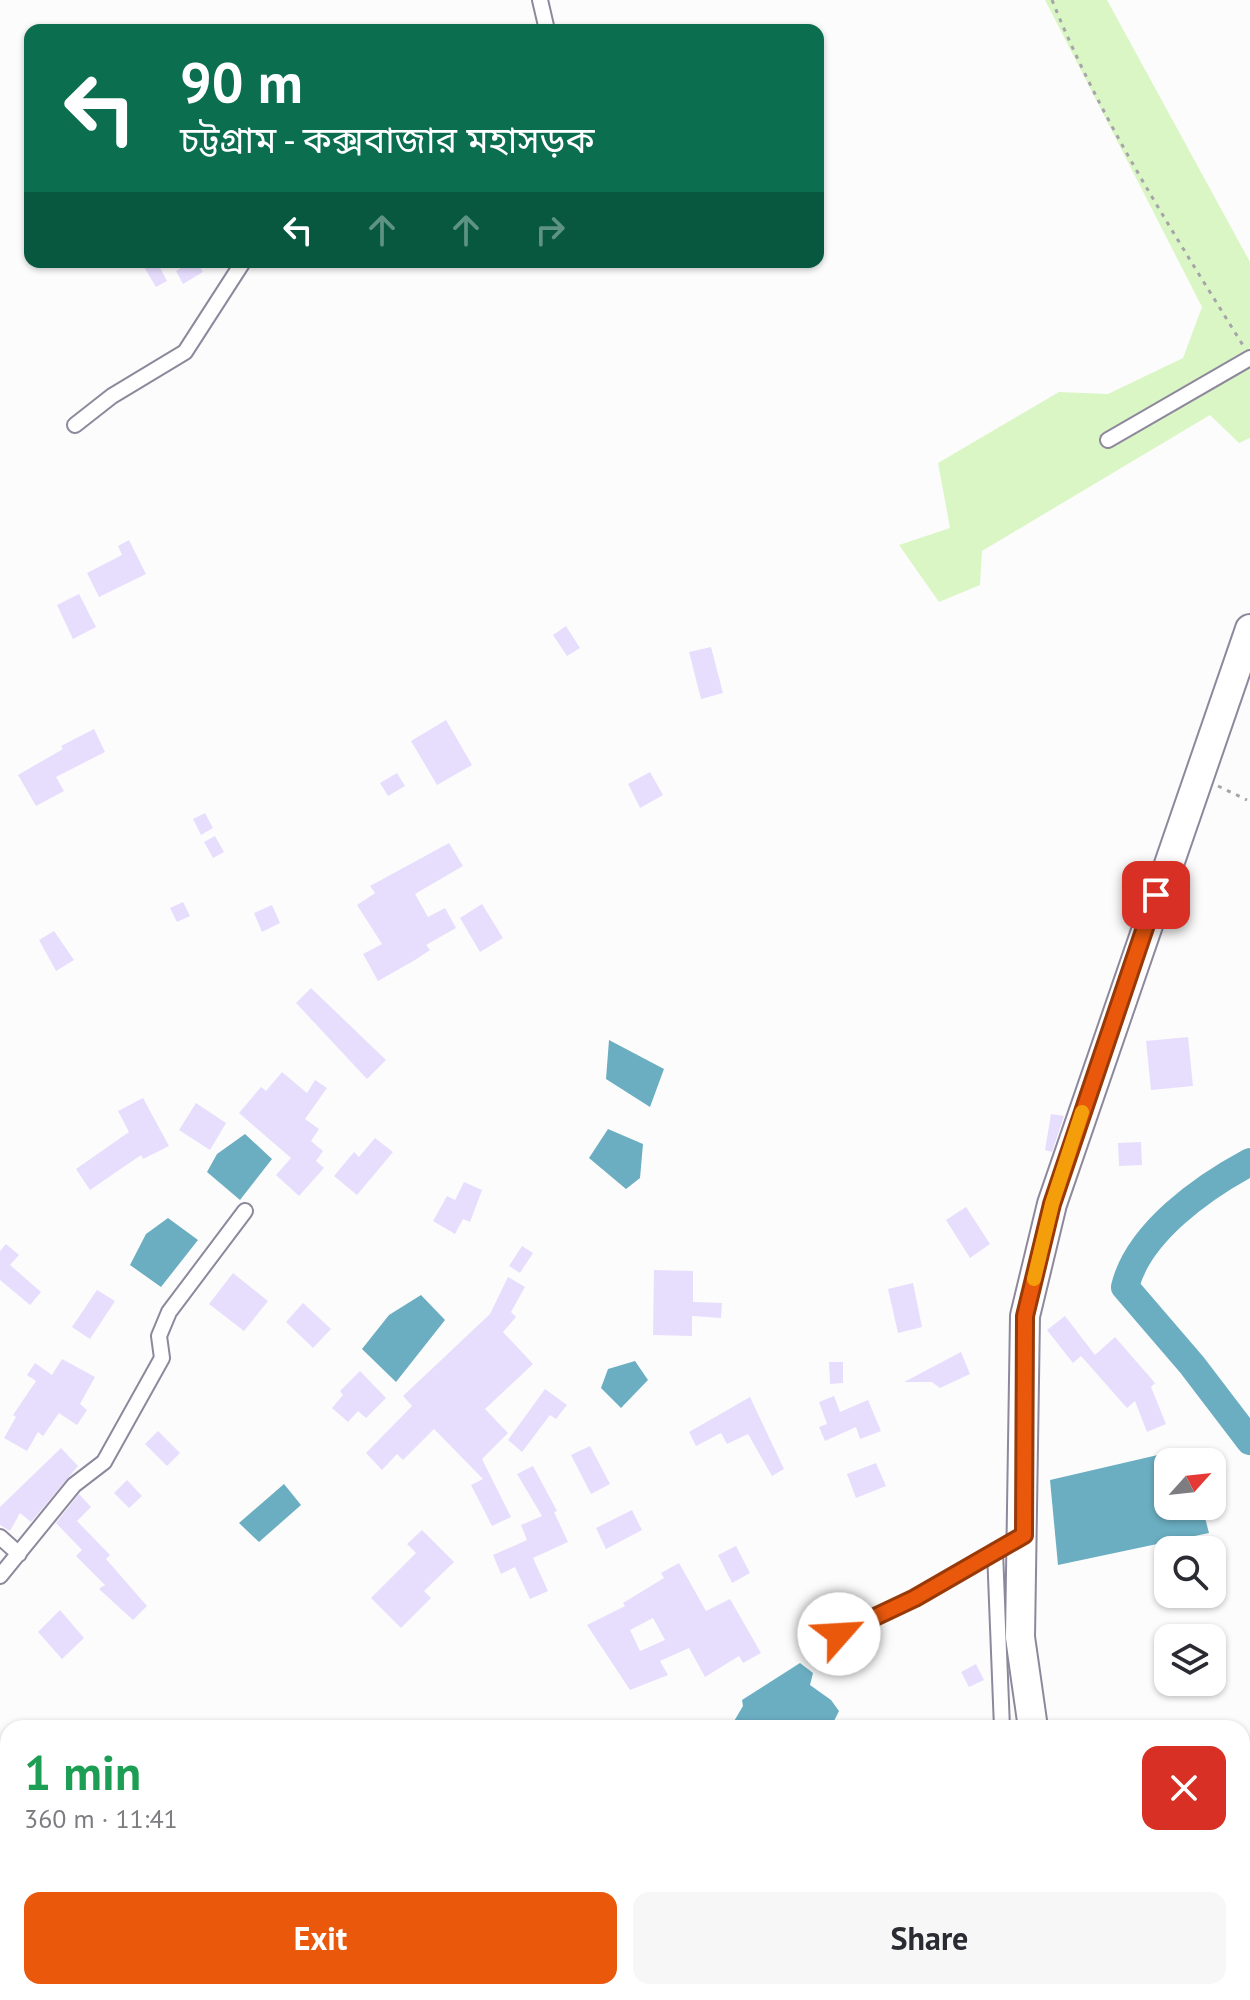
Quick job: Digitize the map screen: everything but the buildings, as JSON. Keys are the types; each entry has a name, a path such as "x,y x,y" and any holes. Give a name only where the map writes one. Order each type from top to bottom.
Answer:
{"highway":[{"path":"1032,1720 1020,1637 1024,1535 1025,1316 1052,1204 1197,775 1250,629"}],"street":[{"path":"540,0 546,24"},
{"path":"75,425 112,396 185,352 239,268"},
{"path":"1108,440 1250,357"},
{"path":"0,1576 74,1485 104,1462 162,1358 159,1336 169,1312 245,1211"},
{"path":"839,1634 915,1598 1024,1535"},
{"path":"0,1537 19,1554"},
{"path":"995,1551 1002,1720"}],"path":[{"path":"1052,0 1076,53 1169,226 1250,357"},
{"path":"1197,775 1247,800"}],"green space":[{"path":"1045,0 1107,0 1250,262 1250,438 1239,443 1210,415 982,551 980,585 939,602 899,545 950,528 938,463 1059,392 1108,394 1183,358 1202,307"}],"water":[{"path":"609,1040 664,1069 650,1107 606,1079"},
{"path":"608,1129 643,1144 640,1178 626,1189 589,1158"},
{"path":"245,1134 272,1159 240,1200 207,1172 217,1154"},
{"path":"168,1218 198,1240 161,1287 130,1265 146,1234"},
{"path":"421,1295 445,1320 396,1382 362,1349 389,1315"},
{"path":"635,1361 648,1380 621,1408 601,1388 608,1369"},
{"path":"1154,1456 1154,1520 1206,1520 1209,1533 1154,1536 1154,1545 1058,1565 1050,1480"},
{"path":"284,1484 301,1505 259,1542 239,1523"},
{"path":"800,1663 813,1673 810,1685 831,1700 839,1711 834,1720 735,1720 743,1706 742,1700"}],"waterway":[{"path":"1250,1162 1193,1198 1158,1230 1143,1248 1125,1287 1192,1365 1250,1441"}],"slow traffic":[{"path":"1034,1279 1052,1204 1082,1112"}],"route":[{"path":"839,1634 915,1598 1024,1535 1025,1316 1052,1204 1156,895"}]}
